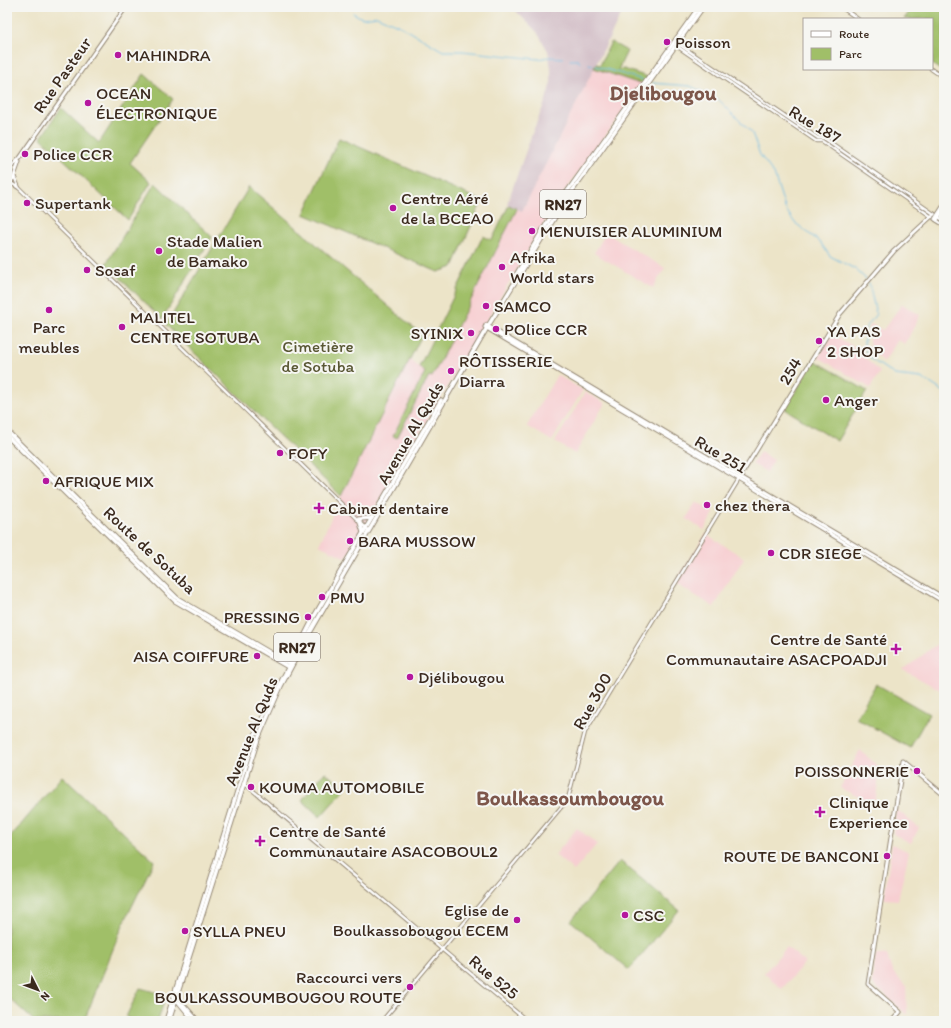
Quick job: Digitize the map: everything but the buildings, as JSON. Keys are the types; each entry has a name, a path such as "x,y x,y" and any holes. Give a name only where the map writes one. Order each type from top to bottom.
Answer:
{"main road":[{"name":"Rue Pasteur","path":"20,158 126,7"},
{"name":"Avenue Al Quds","path":"675,44 699,7"},
{"name":"Avenue Al Quds","path":"166,1021 175,997 242,782 265,722 315,615 559,203 703,7"},
{"path":"14,175 8,169 20,158"},
{"path":"8,182 14,175 20,158"},
{"path":"935,217 944,205"},
{"path":"935,217 944,210"},
{"name":"254","path":"739,478 840,314 894,251 935,217"},
{"name":"Avenue Al Quds","path":"290,666 367,529 486,326"},
{"name":"Rue 251","path":"486,326 944,602"},
{"name":"Route de Sotuba","path":"7,431 176,598 290,666"},
{"name":"Route de Sotuba","path":"7,436 175,601 290,666"},
{"name":"Rue 251","path":"739,478 944,598"},
{"path":"363,533 359,519 372,518"},
{"path":"892,1021 900,1012 868,984 904,761 944,795"},
{"path":"175,997 194,1021"},
{"path":"175,997 198,1021"},
{"name":"Avenue Al Quds","path":"169,1021 175,997"}],"street":[{"path":"841,7 857,18"},
{"name":"Rue 187","path":"675,44 816,141 822,141 935,217 944,225"},
{"path":"932,70 944,78"},
{"path":"14,175 19,188"},
{"path":"8,182 19,188 359,519 367,529"},
{"name":"Rue 187","path":"935,217 944,221"},
{"name":"Rue 300","path":"382,1021 568,799 585,732 739,478"},
{"name":"Rue 525","path":"242,782 527,1021"}],"shaded area":[{"path":"512,7 625,7 522,211 507,204 533,131 546,100 551,82 551,68 548,51 537,32"},
{"path":"594,68 634,82 644,83 556,203 346,558 319,545 341,496 410,360 425,372 393,435 429,376 432,376 517,209 522,210"},
{"path":"606,233 665,268 653,288 594,253"},
{"path":"902,304 920,315 905,344 898,340 884,362 870,350 868,331 871,324 883,330"},
{"path":"832,334 861,351 861,354 880,372 870,388 818,357"},
{"path":"557,375 583,390 552,441 527,426"},
{"path":"585,392 605,403 575,454 555,442"},
{"path":"760,452 774,460 767,472 752,464"},
{"path":"696,502 714,513 704,530 686,519"},
{"path":"706,534 744,558 714,607 675,583"},
{"path":"944,639 944,692 903,670"},
{"path":"860,750 880,768 875,805 840,788"},
{"path":"896,809 919,828 911,843 893,834"},
{"path":"577,828 597,844 574,871 555,855"},
{"path":"892,844 909,852 898,900 884,899"},
{"path":"787,947 805,962 782,989 764,973"},
{"path":"876,954 887,955 892,971 906,986 907,1015 872,983"}],"green space":[{"path":"913,7 937,7 944,12 943,72 933,65 933,18 905,18"},
{"path":"611,42 627,51 618,70 624,69 648,77 644,83 634,82 594,68 596,64 600,65"},
{"path":"144,74 173,99 130,163 151,182 128,220 41,138 61,108 99,143"},
{"name":"Centre Aéré de la BCEAO","path":"339,138 482,201 453,267 438,272 304,214"},
{"name":"Stade Malien de Bamako","path":"155,183 212,237 162,319 106,264"},
{"name":"Cimetière de Sotuba","path":"249,187 422,335 341,496 166,325"},
{"path":"509,205 517,209 432,377 429,376 397,438 393,436 425,372 419,367 483,236 492,240"},
{"name":"Anger","path":"814,360 867,391 837,441 785,409"},
{"path":"876,684 929,714 910,748 856,718"},
{"path":"325,772 345,789 320,817 302,800"},
{"path":"62,776 154,861 122,927 84,1021 34,1021 7,996 7,841"},
{"name":"CSC","path":"620,861 679,910 629,970 571,921"},
{"path":"140,988 166,995 158,1021 135,1021 126,1017"}],"waterway":[{"path":"353,13 362,18 377,16 402,27 443,51 462,51 538,59 549,57 563,58"},
{"path":"570,60 578,60 580,63"},
{"path":"589,64 643,80"},
{"path":"652,83 690,86 718,99 752,133 760,155 774,174 785,208 794,222 820,242 830,256 855,269 867,280"},
{"path":"869,283 876,314 865,329 864,343 866,352 871,359 895,375 921,378 928,382"},
{"path":"930,383 944,392"}],"place":[{"name":"Poisson","path":"667,42"},
{"name":"MAHINDRA","path":"118,55"},
{"name":"OCEAN ÉLECTRONIQUE","path":"88,103"},
{"name":"Police CCR","path":"25,154"},
{"name":"Supertank","path":"27,203"},
{"name":"Centre Aéré de la BCEAO","path":"393,208"},
{"name":"MENUISIER ALUMINIUM","path":"532,231"},
{"name":"Stade Malien de Bamako","path":"159,251"},
{"name":"Afrika World stars","path":"502,267"},
{"name":"Sosaf","path":"87,270"},
{"name":"SAMCO","path":"486,306"},
{"name":"Parc meubles","path":"49,310"},
{"name":"MALITEL CENTRE SOTUBA","path":"122,327"},
{"name":"POlice CCR","path":"496,329"},
{"name":"SYINIX","path":"471,333"},
{"name":"YA PAS 2 SHOP","path":"819,341"},
{"name":"RÔTISSERIE Diarra","path":"451,371"},
{"name":"Anger","path":"826,400"},
{"name":"FOFY","path":"280,453"},
{"name":"AFRIQUE MIX","path":"46,481"},
{"name":"chez thera","path":"707,505"},
{"name":"Cabinet dentaire","path":"319,508"},
{"name":"BARA MUSSOW","path":"350,541"},
{"name":"CDR SIEGE","path":"771,553"},
{"name":"PMU","path":"322,597"},
{"name":"PRESSING","path":"308,617"},
{"name":"Centre de Santé Communautaire ASACPOADJI","path":"896,649"},
{"name":"AISA COIFFURE","path":"257,656"},
{"name":"Djélibougou","path":"410,677"},
{"name":"POISSONNERIE","path":"917,771"},
{"name":"KOUMA AUTOMOBILE","path":"251,787"},
{"name":"Clinique Experience","path":"820,812"},
{"name":"Centre de Santé Communautaire ASACOBOUL2","path":"260,841"},
{"name":"ROUTE DE BANCONI","path":"887,856"},
{"name":"CSC","path":"625,915"},
{"name":"Eglise de Boulkassobougou ECEM","path":"517,920"},
{"name":"SYLLA PNEU","path":"185,931"},
{"name":"Raccourci vers BOULKASSOUMBOUGOU ROUTE","path":"410,987"}],"district":[{"name":"Djelibougou","path":"663,93"},
{"name":"Boulkassoumbougou","path":"570,798"}]}
